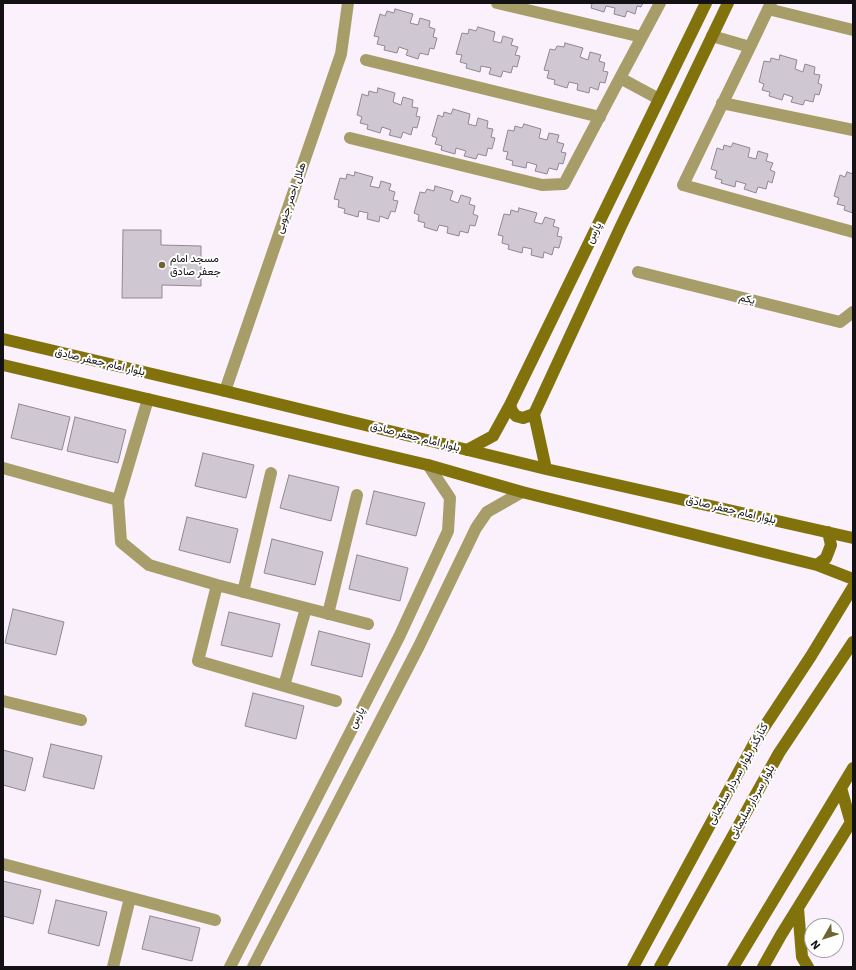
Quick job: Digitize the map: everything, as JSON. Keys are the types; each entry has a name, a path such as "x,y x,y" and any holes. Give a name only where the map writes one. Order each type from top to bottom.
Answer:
{"street":[{"name":"هلال احمر جنوبی","path":"225,391 341,54 348,3"},
{"path":"497,3 642,37"},
{"path":"350,138 542,184 564,184 660,3"},
{"name":"پارس","path":"467,450 493,436 510,405 706,3"},
{"name":"پارس","path":"534,414 617,233 728,3"},
{"path":"853,30 770,6 682,185 853,232"},
{"path":"712,36 750,47"},
{"path":"366,60 600,117"},
{"path":"620,78 659,99"},
{"path":"722,104 853,130"},
{"name":"یکم","path":"638,272 840,322 853,312"},
{"name":"بلوار امام جعفر صادق","path":"3,340 225,391 546,469 853,538"},
{"path":"3,365 428,465 522,492 817,565 853,579"},
{"path":"148,399 118,500 121,542 149,565 217,585 368,624"},
{"path":"510,405 516,416 522,418 534,414 546,469"},
{"name":"پارس","path":"230,967 399,637 448,531 450,498 428,465"},
{"path":"3,468 118,500"},
{"path":"244,592 271,473"},
{"name":"پارس","path":"253,967 419,646 476,528 487,512 522,492"},
{"path":"328,614 357,496"},
{"path":"817,565 826,558 831,545 828,532"},
{"path":"217,585 198,661 336,701"},
{"name":"کنارگذر بلوار سردار سلیمانی","path":"633,967 757,738 811,656 853,587"},
{"path":"284,686 306,608"},
{"name":"بلوار سردار سلیمانی","path":"660,967 779,753 853,642"},
{"path":"3,701 81,720"},
{"path":"733,967 853,768"},
{"path":"763,967 852,821 841,788"},
{"path":"3,864 215,920"},
{"path":"113,967 130,898"},
{"path":"798,908 802,957 808,967"}],"building":[{"path":"588,3 643,3 641,7 637,6 635,14 627,11 625,17 614,14 615,8 606,6 604,12 591,8 592,4"},
{"path":"395,9 413,14 410,23 418,25 420,18 430,21 429,27 435,29 433,37 437,38 434,49 430,48 428,55 420,53 418,59 406,55 408,50 399,47 397,53 384,50 385,46 377,44 379,37 374,36 380,14 385,16 387,11 394,13"},
{"path":"478,27 495,32 493,41 501,43 503,36 513,39 511,45 518,47 515,55 520,56 517,67 513,66 511,73 503,71 501,77 489,74 491,68 481,66 480,72 466,68 467,64 460,62 462,55 456,54 462,33 468,34 469,29 476,31"},
{"path":"565,43 583,48 580,57 588,60 590,52 601,55 599,61 605,63 603,71 608,72 605,83 600,82 598,90 590,87 589,93 577,90 578,84 569,82 567,88 554,84 555,80 547,78 549,71 544,70 550,49 555,50 557,46 564,47"},
{"path":"780,55 797,60 795,69 803,72 805,64 815,67 814,74 820,75 818,83 822,85 819,95 815,94 813,102 805,100 803,105 791,102 793,97 784,94 782,100 769,96 770,92 762,90 764,84 759,82 764,61 770,62 771,58 779,60"},
{"path":"378,88 395,93 393,102 401,105 403,97 413,100 412,107 418,108 416,116 420,117 417,128 413,127 411,135 403,132 401,138 389,135 391,130 382,127 380,133 367,129 368,125 360,123 362,117 357,115 362,94 368,96 369,91 377,93"},
{"path":"453,109 470,114 468,124 476,126 478,118 488,121 487,128 493,129 491,137 495,138 492,149 488,148 486,156 478,154 476,159 464,156 466,151 456,148 455,154 441,150 442,146 435,144 437,138 432,136 438,115 443,117 444,112 451,114"},
{"path":"524,124 541,129 539,138 547,140 549,133 559,135 557,142 564,144 561,152 566,153 563,164 559,163 557,170 549,168 547,174 535,171 537,165 527,162 526,168 512,165 513,161 506,159 508,152 503,151 508,130 514,131 515,126 522,128"},
{"path":"733,143 750,148 748,157 756,159 758,151 768,154 766,161 773,163 770,170 775,172 772,183 768,181 766,189 758,187 756,193 744,189 746,184 736,181 735,187 721,183 722,180 715,178 717,171 711,169 717,148 723,150 724,145 731,147"},
{"path":"355,172 373,177 370,186 379,188 381,181 391,184 389,190 395,192 393,200 398,201 395,212 391,211 388,219 380,216 379,222 367,219 368,213 359,211 358,217 344,213 345,209 338,207 339,200 334,199 340,178 346,179 347,174 354,176"},
{"path":"847,172 853,174 853,213 844,210 845,206 837,204 839,198 834,196 840,175 845,177"},
{"path":"435,186 453,191 450,200 458,203 461,195 471,198 469,204 475,206 473,214 478,216 475,226 470,225 468,233 460,231 459,236 447,233 448,227 439,225 437,231 424,227 425,223 418,221 419,215 414,213 420,192 425,193 427,189 434,191"},
{"path":"519,208 537,213 534,222 542,224 545,217 555,220 553,226 559,228 557,236 562,237 559,248 554,247 552,255 544,252 543,258 531,255 532,249 523,247 522,253 508,249 509,245 502,243 503,236 498,235 504,214 510,215 511,210 518,212"},
{"name":"مسجد امام جعفر صادق","path":"123,230 161,230 161,245 201,246 201,286 162,285 162,298 122,298"},
{"path":"19,404 70,417 62,450 11,438"},
{"path":"75,417 126,430 118,463 67,451"},
{"path":"203,453 254,465 246,498 195,486"},
{"path":"289,475 339,487 331,521 280,508"},
{"path":"374,491 425,503 416,536 366,524"},
{"path":"187,517 238,529 230,563 179,550"},
{"path":"272,539 323,552 315,585 264,573"},
{"path":"357,555 408,568 400,601 349,589"},
{"path":"13,609 64,622 56,655 5,643"},
{"path":"229,612 280,624 272,657 221,645"},
{"path":"319,631 370,644 362,677 311,665"},
{"path":"253,693 304,706 296,739 245,726"},
{"path":"51,744 102,756 94,789 43,777"},
{"path":"3,750 33,758 25,791 3,785"},
{"path":"3,881 41,890 33,924 3,916"},
{"path":"56,900 107,912 99,946 48,933"},
{"path":"150,916 200,928 192,961 142,949"}],"place":[{"name":"مسجد امام جعفر صادق","path":"162,265"}]}
